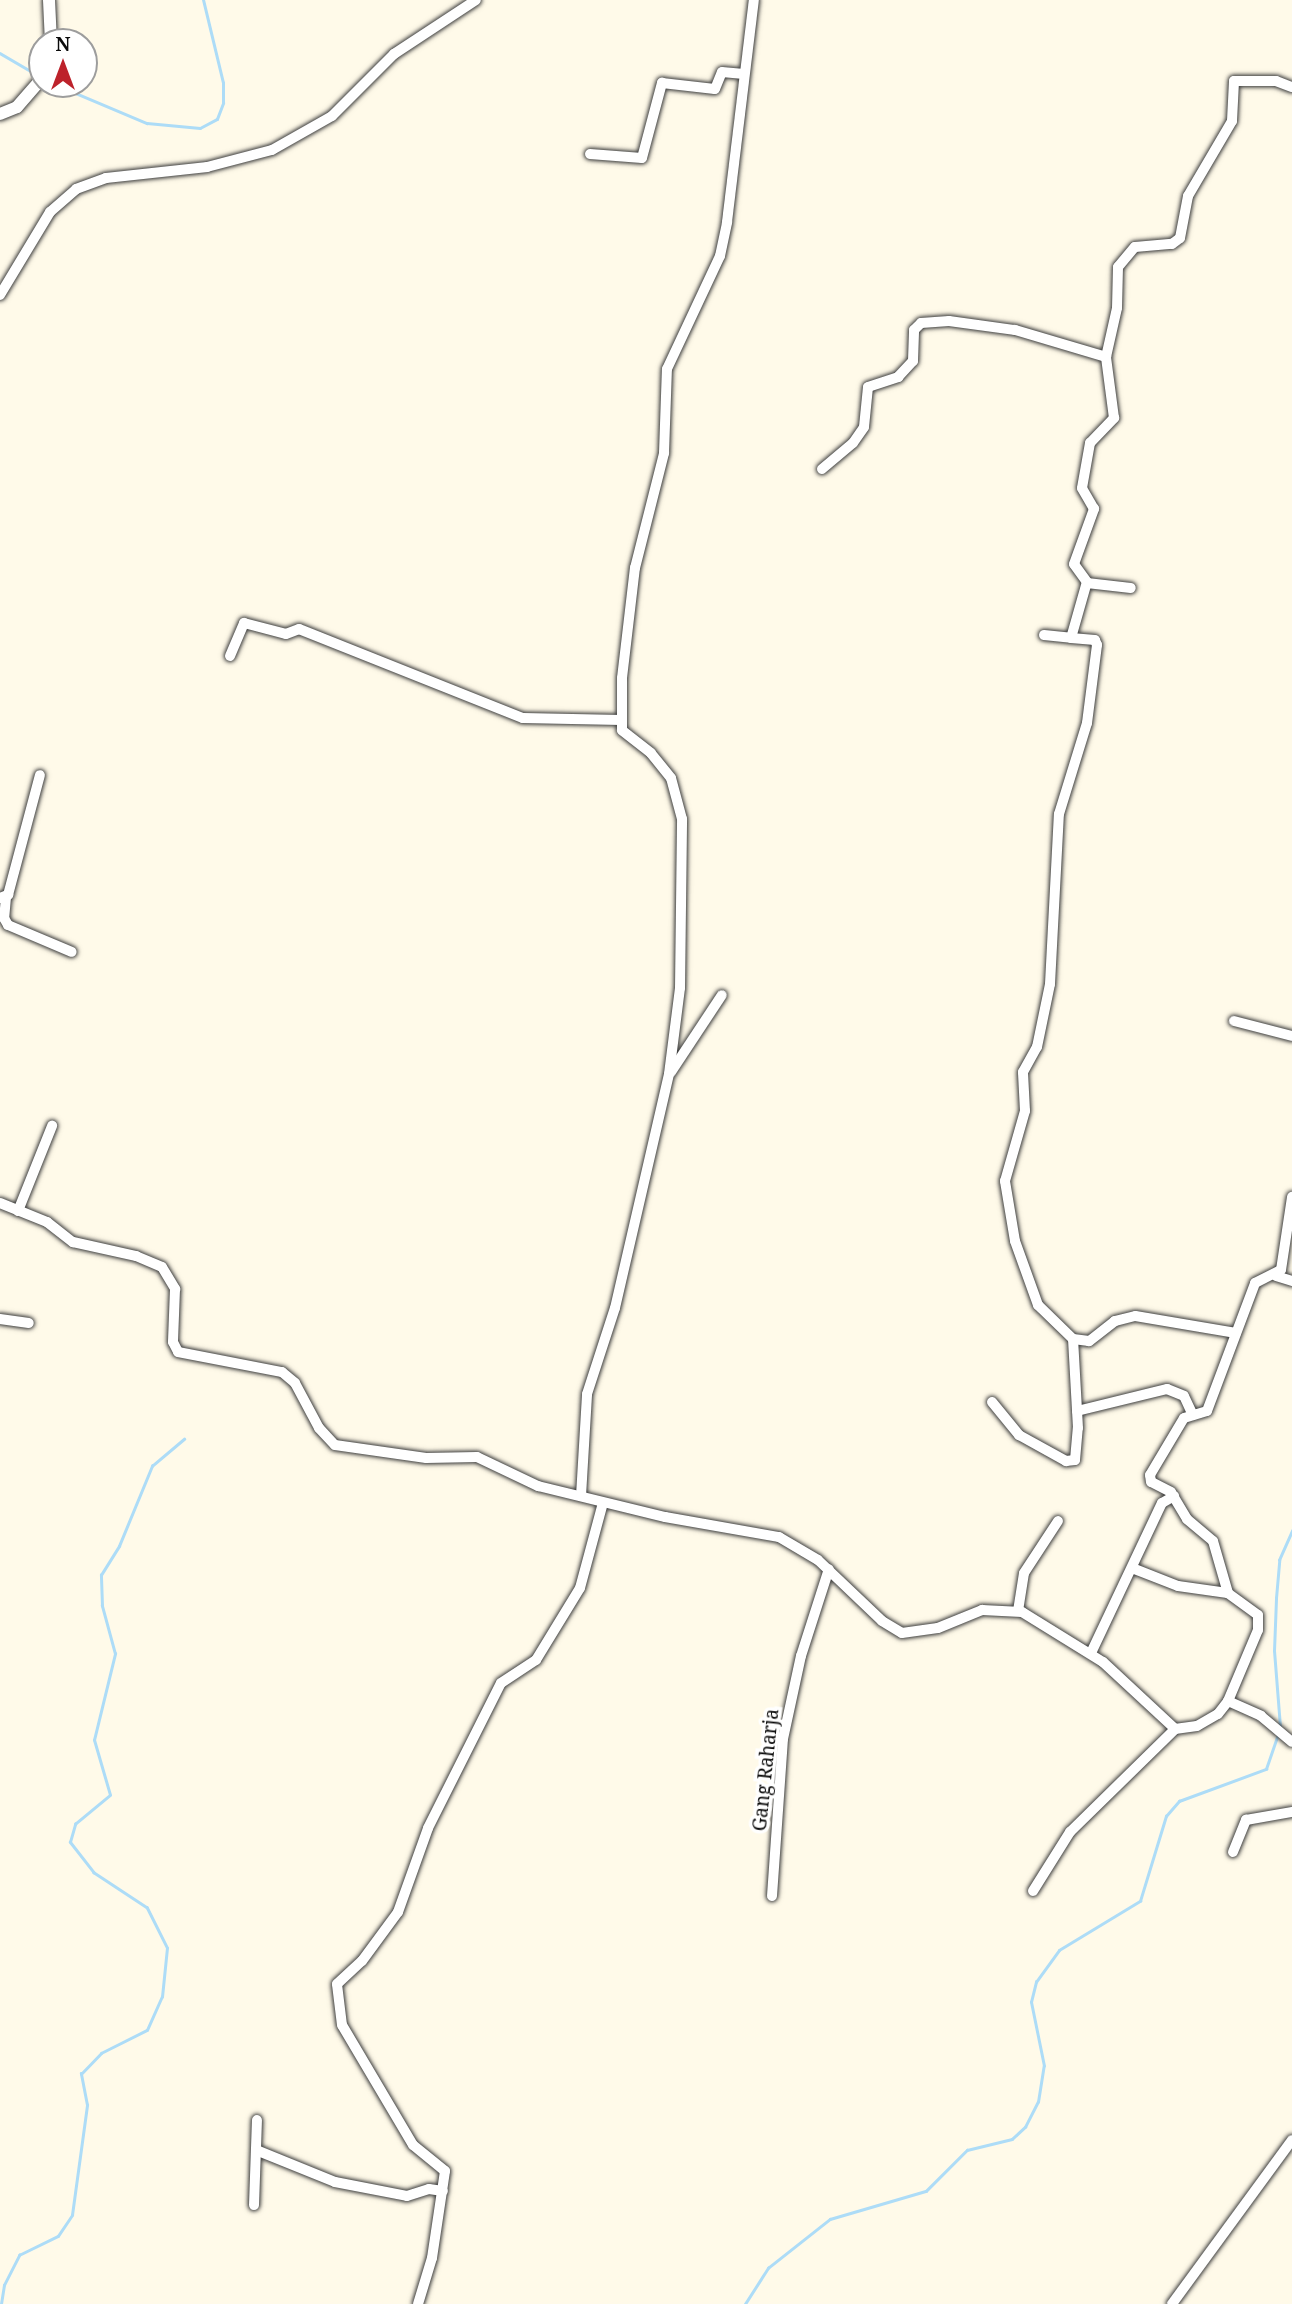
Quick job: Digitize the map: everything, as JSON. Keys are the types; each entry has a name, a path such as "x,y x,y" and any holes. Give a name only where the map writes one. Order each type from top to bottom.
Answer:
{"street":[{"path":"49,0 50,28"},
{"path":"0,295 50,212 76,189 106,178 207,167 272,150 332,116 394,54 476,0"},
{"path":"581,1496 587,1394 615,1308 669,1074 680,988 682,819 671,778 651,753 624,733 621,720 635,568 664,453 667,369 722,246 754,0"},
{"path":"590,153 642,159 662,83 715,89 722,72 744,74"},
{"path":"1131,588 1087,583 1074,564 1094,509 1082,488 1090,443 1114,418 1106,357 1117,308 1119,262 1135,247 1172,244 1180,238 1188,195 1228,130 1234,81 1276,80 1292,87"},
{"path":"0,114 18,107 28,95"},
{"path":"822,469 853,443 864,427 868,387 898,377 913,361 914,330 921,323 949,321 1015,330 1106,357"},
{"path":"1071,638 1087,583"},
{"path":"230,656 244,623 282,633 299,629 523,718 621,720"},
{"path":"1044,635 1095,640 1097,645 1087,723 1059,814 1050,984 1037,1047 1023,1072 1025,1111 1005,1181 1015,1241 1038,1305 1073,1339 1089,1341 1121,1318 1135,1316 1236,1333"},
{"path":"40,775 3,898 4,918 8,925 72,952"},
{"path":"669,1074 722,995"},
{"path":"1234,1021 1292,1036"},
{"path":"18,1211 52,1126"},
{"path":"1227,1593 1219,1576 1215,1545 1187,1519 1174,1496 1151,1482 1150,1475 1181,1422 1207,1411 1255,1283 1276,1276 1282,1270 1292,1197"},
{"path":"0,1203 47,1222 73,1242 136,1256 162,1267 175,1289 173,1342 178,1352 282,1372 295,1383 319,1428 335,1445 426,1458 477,1457 513,1477 603,1503 779,1537 799,1546 829,1569 882,1621 902,1633 938,1628 982,1610 1018,1611 1091,1653 1175,1729 1187,1730 1209,1719 1228,1701 1259,1620 1254,1610 1227,1593 1178,1586 1132,1567"},
{"path":"1276,1276 1292,1281"},
{"path":"0,1319 29,1323"},
{"path":"992,1402 1019,1435 1069,1462 1078,1453 1073,1339"},
{"path":"1077,1411 1167,1389 1182,1395 1193,1415"},
{"path":"1091,1653 1162,1503 1174,1496"},
{"path":"418,2304 431,2265 444,2169 417,2150 342,2025 337,1984 395,1919 428,1828 501,1684 536,1660 580,1588 603,1503"},
{"path":"1018,1611 1024,1573 1058,1521"},
{"name":"Gang Raharja","path":"772,1896 783,1739 801,1656 829,1569"},
{"path":"1228,1701 1261,1716 1292,1742"},
{"path":"1033,1891 1070,1832 1175,1729"},
{"path":"1233,1852 1246,1820 1292,1812"},
{"path":"254,2205 257,2120"},
{"path":"1172,2304 1292,2140"},
{"path":"256,2151 335,2182 407,2196 429,2189 443,2191"}],"waterway":[{"path":"87,98 147,123 200,128 217,119 223,103 223,83 203,0"},
{"path":"0,53 28,70"},
{"path":"1,2304 4,2285 19,2255 58,2236 72,2215 87,2105 81,2074 101,2053 147,2030 162,1997 167,1948 147,1908 94,1873 70,1842 75,1824 110,1795 94,1740 115,1654 102,1606 101,1575 119,1546 152,1466 184,1439"},
{"path":"1280,1727 1274,1651 1276,1598 1279,1560 1292,1531"},
{"path":"745,2304 768,2268 830,2219 926,2191 967,2150 1012,2139 1025,2127 1038,2102 1044,2066 1031,2002 1036,1982 1059,1950 1140,1901 1166,1816 1179,1801 1266,1769 1278,1734"}]}
